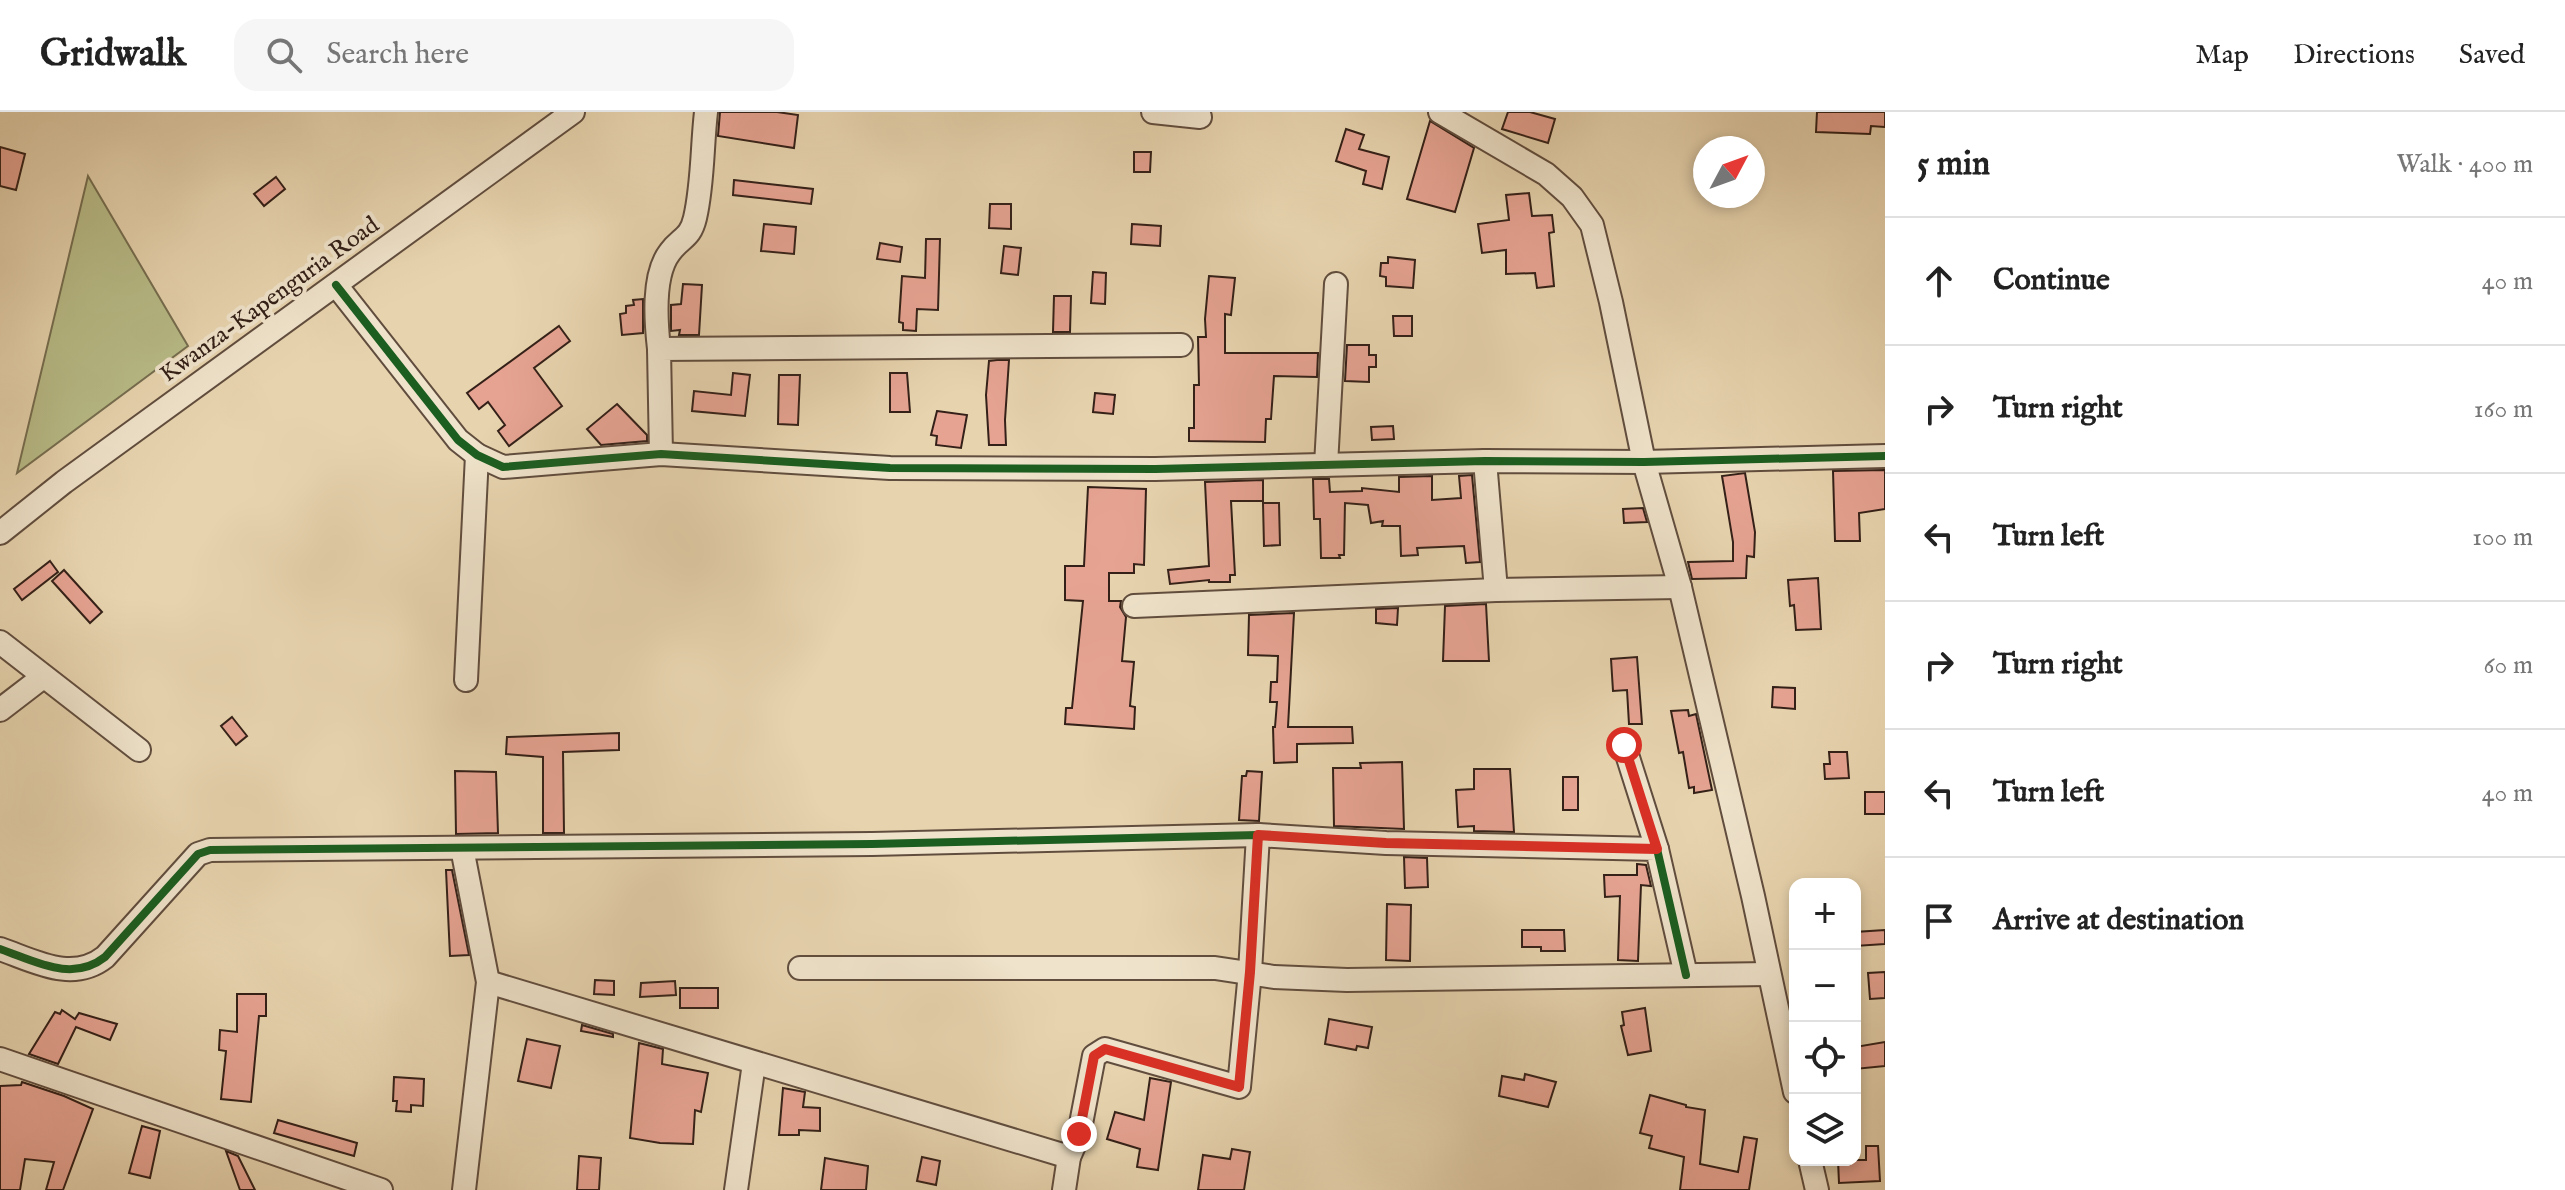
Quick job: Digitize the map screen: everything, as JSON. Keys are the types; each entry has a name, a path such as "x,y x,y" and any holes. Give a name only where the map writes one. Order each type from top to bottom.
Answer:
{"street":[{"name":"Kwanza-Kapenguria Road","path":"0,533 64,482 573,112"},
{"path":"661,454 655,306 669,252 689,235 695,216 706,112"},
{"path":"1153,112 1200,117"},
{"path":"1440,112 1546,174 1572,197 1592,225 1644,462 1680,587 1753,896 1789,1065"},
{"path":"1326,465 1336,284"},
{"path":"336,285 458,440 477,455 503,467 661,454 890,468 1155,469 1885,456"},
{"path":"659,349 1181,345"},
{"path":"466,680 477,455"},
{"path":"1485,461 1496,590"},
{"path":"1134,606 1496,590 1680,587"},
{"path":"0,642 139,750"},
{"path":"0,710 43,677"},
{"path":"1624,745 1657,849 1686,975"},
{"path":"0,949 57,970 92,967 105,957 198,854 210,850 872,844 1258,835 1386,843 1657,849"},
{"path":"1064,1190 1069,1157 1079,1134 1094,1056 1098,1052 1105,1049 1239,1087 1258,835"},
{"path":"462,848 488,982 464,1190"},
{"path":"800,968 1215,968 1274,977 1347,980 1769,974"},
{"path":"488,982 1069,1157"},
{"path":"0,1059 343,1183 381,1190"},
{"path":"736,1190 754,1063"},
{"path":"1811,1166 1817,1190"}],"green space":[{"path":"88,176 188,346 17,473"}],"building":[{"path":"720,112 798,115 794,148 718,136"},
{"path":"1508,112 1530,112 1555,119 1548,143 1502,129"},
{"path":"1817,112 1885,112 1885,127 1871,126 1870,134 1816,132"},
{"path":"1430,121 1474,148 1455,212 1407,199"},
{"path":"1346,129 1364,135 1359,149 1389,157 1382,189 1363,184 1366,171 1336,161"},
{"path":"0,147 25,154 16,190 0,186"},
{"path":"1134,152 1151,152 1150,172 1134,172"},
{"path":"276,177 285,189 264,206 254,194"},
{"path":"734,180 813,189 811,204 733,195"},
{"path":"1529,193 1532,216 1552,215 1554,232 1549,233 1554,286 1537,288 1535,273 1506,274 1506,250 1482,253 1478,224 1509,220 1506,195"},
{"path":"990,204 1011,204 1011,229 989,228"},
{"path":"764,224 796,227 794,254 761,251"},
{"path":"1132,224 1161,226 1160,246 1131,244"},
{"path":"926,239 940,239 938,310 917,309 916,331 903,330 903,323 899,322 902,276 925,278"},
{"path":"880,243 902,247 900,262 877,259"},
{"path":"1004,246 1021,248 1018,275 1001,273"},
{"path":"1388,257 1415,260 1413,288 1386,286 1386,277 1380,276 1381,263 1388,263"},
{"path":"1093,272 1106,273 1105,304 1091,303"},
{"path":"1209,276 1235,278 1231,315 1225,314 1225,353 1318,353 1317,377 1274,376 1271,419 1266,419 1265,442 1189,441 1189,428 1194,428 1194,385 1199,385 1198,337 1206,337"},
{"path":"683,284 702,285 699,335 679,335 680,330 671,331 671,305 681,304"},
{"path":"1054,296 1071,296 1070,332 1053,332"},
{"path":"643,299 643,333 622,335 620,314 626,313 626,306 634,305 633,300"},
{"path":"1393,316 1412,316 1412,336 1394,336"},
{"path":"559,326 570,341 534,368 562,406 509,446 498,431 505,425 488,402 479,409 467,393"},
{"path":"1347,345 1369,345 1369,355 1376,355 1376,367 1369,367 1369,382 1345,381"},
{"path":"1009,360 1006,445 989,445 986,395 989,361"},
{"path":"733,373 750,375 745,416 692,411 694,391 731,395"},
{"path":"890,373 907,373 910,412 890,412"},
{"path":"779,375 800,375 798,425 778,424"},
{"path":"1095,393 1115,395 1113,414 1093,412"},
{"path":"617,404 647,435 647,441 601,445 587,429"},
{"path":"937,411 967,415 961,448 936,445 937,436 931,435"},
{"path":"1393,426 1394,439 1372,440 1371,427"},
{"path":"1885,470 1885,509 1859,513 1860,541 1835,541 1833,471"},
{"path":"1745,473 1755,532 1754,557 1747,556 1746,578 1692,579 1688,562 1733,561 1733,542 1722,476"},
{"path":"1472,475 1480,562 1466,563 1464,546 1417,548 1418,555 1401,556 1400,526 1382,526 1383,521 1371,523 1368,505 1345,503 1344,555 1339,555 1340,558 1321,558 1320,519 1314,519 1313,479 1329,479 1330,492 1362,491 1362,488 1399,492 1399,477 1432,476 1432,500 1461,498 1459,476"},
{"path":"1263,480 1263,501 1231,501 1235,575 1230,575 1230,582 1209,580 1170,584 1168,570 1209,566 1205,482"},
{"path":"1088,487 1146,489 1144,565 1134,564 1134,573 1109,573 1109,601 1121,601 1120,607 1126,617 1122,661 1134,662 1130,706 1135,707 1134,729 1065,724 1066,708 1072,708 1083,601 1065,600 1065,566 1084,566"},
{"path":"1263,503 1279,503 1280,545 1264,546"},
{"path":"1643,508 1647,522 1624,523 1623,509"},
{"path":"50,561 58,572 22,600 14,589"},
{"path":"64,570 102,612 90,623 52,581"},
{"path":"1818,578 1821,629 1796,630 1788,580"},
{"path":"1486,604 1489,661 1443,661 1445,606"},
{"path":"1398,608 1397,625 1376,623 1376,609"},
{"path":"1294,613 1288,727 1352,727 1353,743 1297,744 1297,762 1274,763 1273,727 1277,702 1270,702 1271,682 1277,682 1278,656 1248,655 1249,615"},
{"path":"1637,657 1642,724 1629,724 1627,690 1613,691 1611,659"},
{"path":"1773,687 1795,688 1795,709 1772,707"},
{"path":"1688,710 1689,716 1696,714 1712,790 1694,793 1694,787 1689,788 1671,711"},
{"path":"232,717 247,736 236,745 221,726"},
{"path":"619,733 619,750 563,752 564,833 543,833 543,757 506,754 507,737"},
{"path":"1829,752 1847,752 1849,778 1825,779 1824,764 1830,764"},
{"path":"1402,762 1404,829 1334,826 1333,768 1361,768 1360,763"},
{"path":"1474,769 1510,769 1514,832 1474,831 1474,826 1458,827 1456,790 1474,789"},
{"path":"455,771 496,772 498,833 456,834"},
{"path":"1247,771 1262,772 1259,821 1239,820 1242,776 1246,776"},
{"path":"1563,777 1578,777 1578,810 1563,810"},
{"path":"1865,792 1885,792 1885,814 1865,814"},
{"path":"1404,857 1427,858 1428,887 1405,888"},
{"path":"1637,864 1646,865 1651,886 1641,885 1638,961 1618,960 1620,896 1605,897 1604,875 1637,875"},
{"path":"446,870 452,870 469,955 450,956"},
{"path":"1387,904 1411,905 1410,961 1386,960"},
{"path":"1522,930 1564,930 1565,951 1522,947"},
{"path":"1885,930 1885,944 1861,946 1861,932"},
{"path":"1885,972 1885,998 1870,999 1868,973"},
{"path":"595,980 614,981 614,995 594,994"},
{"path":"675,981 676,995 640,997 641,983"},
{"path":"680,988 718,988 718,1008 680,1008"},
{"path":"237,994 266,994 266,1016 259,1016 251,1102 221,1099 226,1051 219,1050 220,1030 237,1032"},
{"path":"1645,1008 1651,1051 1628,1055 1621,1026 1624,1025 1622,1012"},
{"path":"62,1010 75,1019 79,1013 117,1024 110,1040 76,1027 58,1064 29,1054 55,1012 60,1014"},
{"path":"1329,1019 1372,1027 1368,1048 1357,1046 1356,1050 1325,1044"},
{"path":"582,1025 613,1034 613,1037 581,1031"},
{"path":"527,1039 560,1046 551,1088 518,1081"},
{"path":"1885,1042 1885,1066 1861,1068 1861,1046"},
{"path":"639,1043 663,1049 662,1064 708,1073 701,1112 695,1110 693,1144 630,1138"},
{"path":"1525,1074 1556,1082 1548,1107 1499,1096 1502,1076 1524,1080"},
{"path":"394,1077 424,1079 423,1106 411,1105 411,1112 396,1111 397,1101 393,1101"},
{"path":"1150,1078 1171,1082 1158,1170 1137,1167 1140,1149 1107,1139 1115,1112 1144,1120"},
{"path":"22,1082 93,1109 63,1190 46,1190 54,1162 25,1159 20,1190 0,1190 0,1086 21,1085"},
{"path":"783,1088 805,1092 803,1107 820,1108 820,1131 799,1130 799,1135 779,1135"},
{"path":"1650,1095 1705,1110 1700,1164 1738,1172 1744,1137 1757,1139 1749,1190 1680,1190 1684,1157 1649,1148 1652,1136 1640,1133"},
{"path":"278,1120 357,1143 354,1156 274,1133"},
{"path":"142,1126 160,1131 150,1178 129,1173"},
{"path":"1866,1146 1878,1146 1880,1181 1839,1183 1838,1166 1861,1166 1861,1160 1866,1160"},
{"path":"1232,1149 1250,1152 1244,1190 1198,1190 1203,1155 1230,1159"},
{"path":"226,1151 238,1156 255,1190 240,1190"},
{"path":"579,1156 601,1158 599,1190 577,1190"},
{"path":"922,1157 940,1161 936,1185 917,1181"},
{"path":"825,1158 868,1166 866,1190 821,1190"}],"cycle path":[{"path":"336,285 458,440 477,455 503,467 661,454 890,468 1155,469 1885,456"},
{"path":"0,949 53,967 67,969 92,965 105,957 198,854 210,850 872,844 1258,835 1386,843 1657,849 1686,975"}],"route":[{"path":"1079,1134 1094,1056 1105,1049 1239,1087 1258,835 1386,843 1657,849 1624,745"}]}
